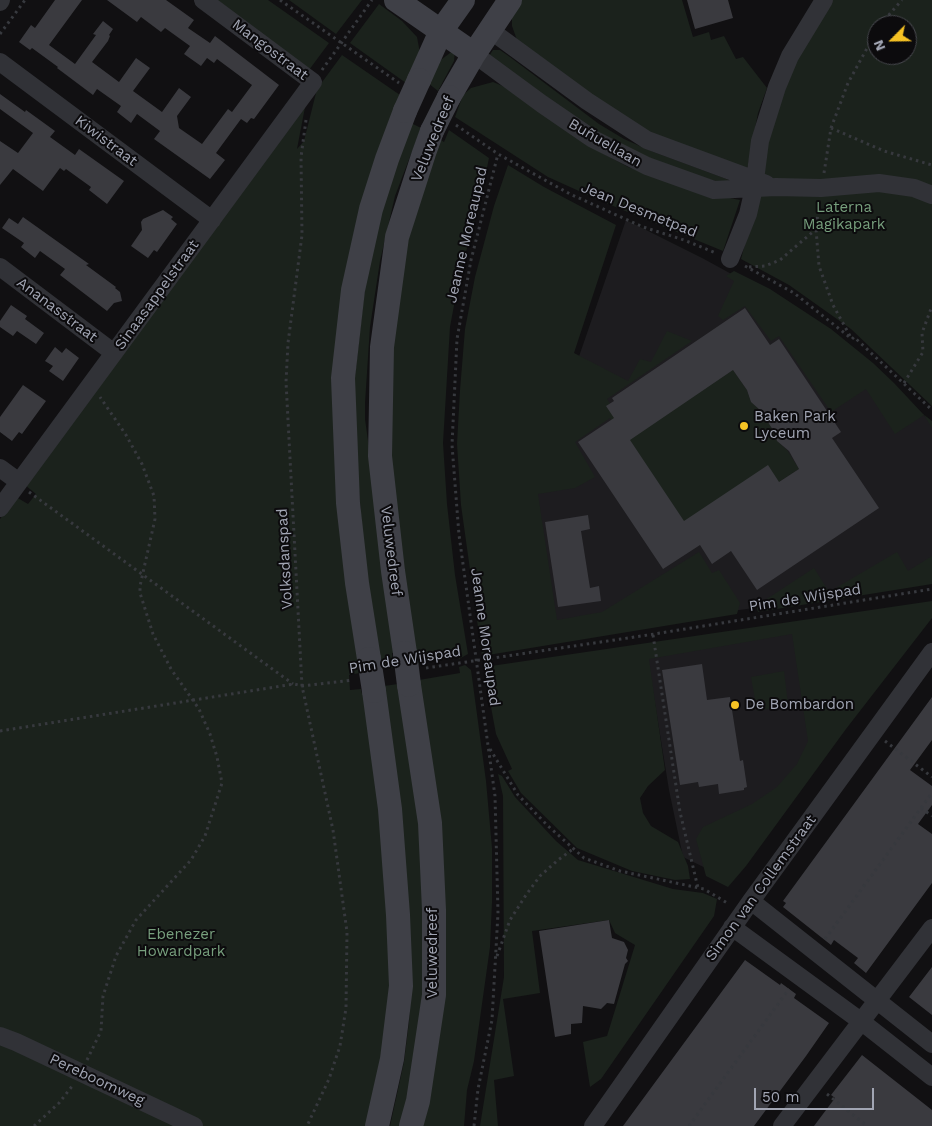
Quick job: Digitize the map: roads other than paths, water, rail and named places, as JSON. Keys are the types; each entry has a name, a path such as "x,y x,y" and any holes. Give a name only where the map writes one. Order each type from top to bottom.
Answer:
{"main road":[{"path":"396,0 474,54"},
{"name":"Veluwedreef","path":"411,1126 418,1101 434,995 434,910 430,823 410,669 393,572 380,456 382,347 397,237 432,131 456,84 510,0"},
{"path":"377,1126 392,1059 401,986 398,915 390,809 364,685 369,659 357,583 348,503 343,378 353,290 371,208 405,111 410,82 457,2 490,30"}],"street":[{"name":"Mangostraat","path":"204,0 313,82"},
{"path":"730,259 748,214 755,184 760,140 777,87 790,56 824,0"},
{"name":"Buñuellaan","path":"490,30 587,101 647,140 755,184 776,187 821,188 879,183 914,188 932,195"},
{"name":"Buñuellaan","path":"474,54 593,139 646,166 714,190 755,184"},
{"name":"Kiwistraat","path":"0,62 212,220"},
{"name":"Sinaasappelstraat","path":"0,508 313,82"},
{"name":"Ananasstraat","path":"0,268 114,353"},
{"path":"0,468 19,483"},
{"name":"Simon van Collemstraat","path":"593,1126 741,914 932,652"},
{"path":"741,914 877,1001 932,1044"},
{"path":"741,914 862,1022 932,1077"},
{"path":"782,1126 932,928"},
{"name":"Pereboomweg","path":"0,1036 194,1126"}],"place":[{"name":"Baken Park Lyceum","path":"744,426"},
{"name":"De Bombardon","path":"735,705"}],"park label":[{"name":"Laterna Magikapark","path":"844,216"},
{"name":"Ebenezer Howardpark","path":"181,944"}]}
